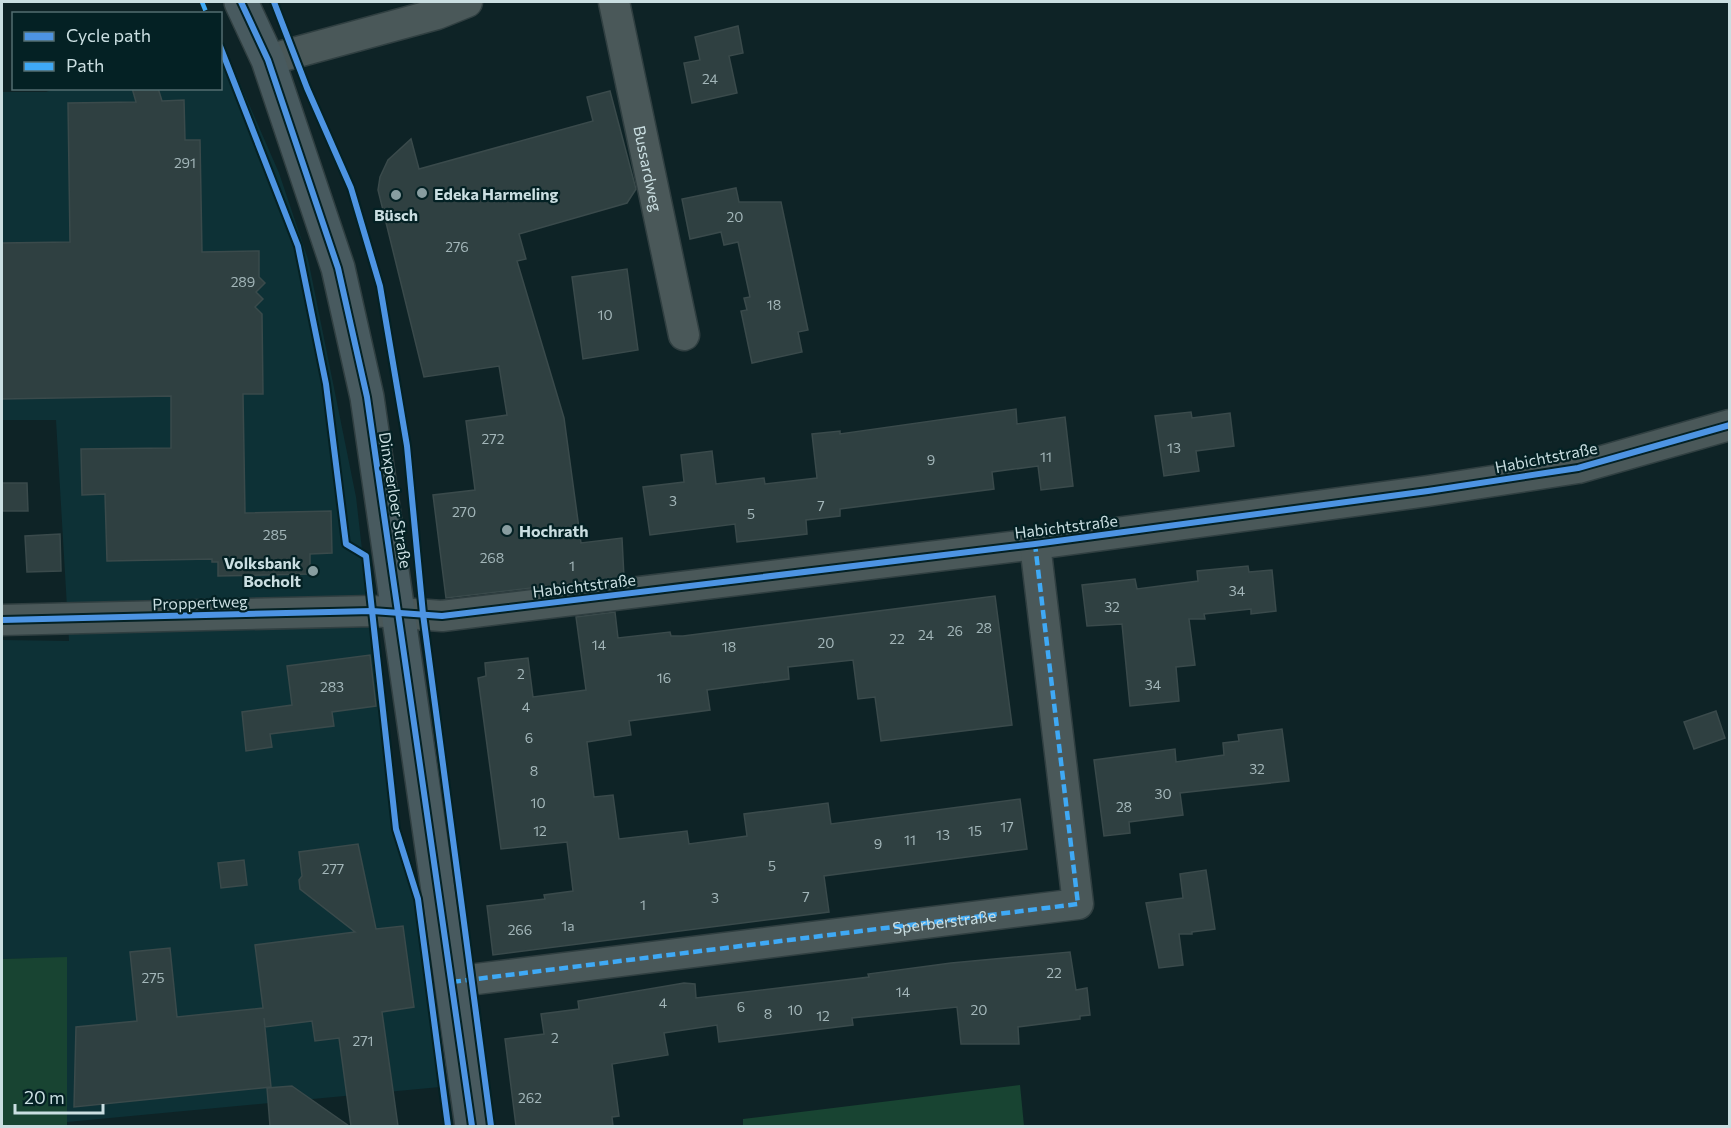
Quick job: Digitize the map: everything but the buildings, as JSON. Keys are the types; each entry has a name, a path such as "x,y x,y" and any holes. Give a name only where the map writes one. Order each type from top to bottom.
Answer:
{"main road":[{"name":"Dinxperloer Straße","path":"242,2 268,60 338,268 367,397 400,612 472,1126"}],"street":[{"path":"268,60 437,14 467,2"},
{"name":"Bussardweg","path":"614,2 684,334"},
{"name":"Habichtstraße","path":"400,612 442,616 1035,544 1417,493 1578,468 1730,425"},
{"name":"Sperberstraße","path":"452,982 1078,904 1035,544"},
{"name":"Proppertweg","path":"2,620 400,612"}],"shaded area":[{"path":"222,43 279,173 308,259 356,497 390,794 400,855 414,901 440,1087 67,1122 67,958 2,959 2,640 69,641 56,420 2,420 2,92 51,90 222,90"}],"green space":[{"path":"67,957 67,1126 2,1126 2,959"},
{"path":"1020,1085 1024,1126 743,1126 743,1119"}],"marked path":[{"path":"202,2 206,12"},
{"path":"452,982 1078,904 1035,544"}],"cycle path":[{"path":"241,2 268,60 338,268 367,397 472,1126"},
{"path":"274,2 307,88 351,188 380,286 407,446 423,614 491,1126"},
{"path":"222,51 298,246 326,384 346,544 366,556 396,829 418,899 448,1126"},
{"path":"2,620 372,611 442,616 1035,544 1428,491 1578,468 1730,425"}],"place":[{"name":"Edeka Harmeling","path":"422,193"},
{"name":"Büsch","path":"396,195"},
{"name":"Hochrath","path":"507,530"},
{"name":"Volksbank Bocholt","path":"313,571"}]}
